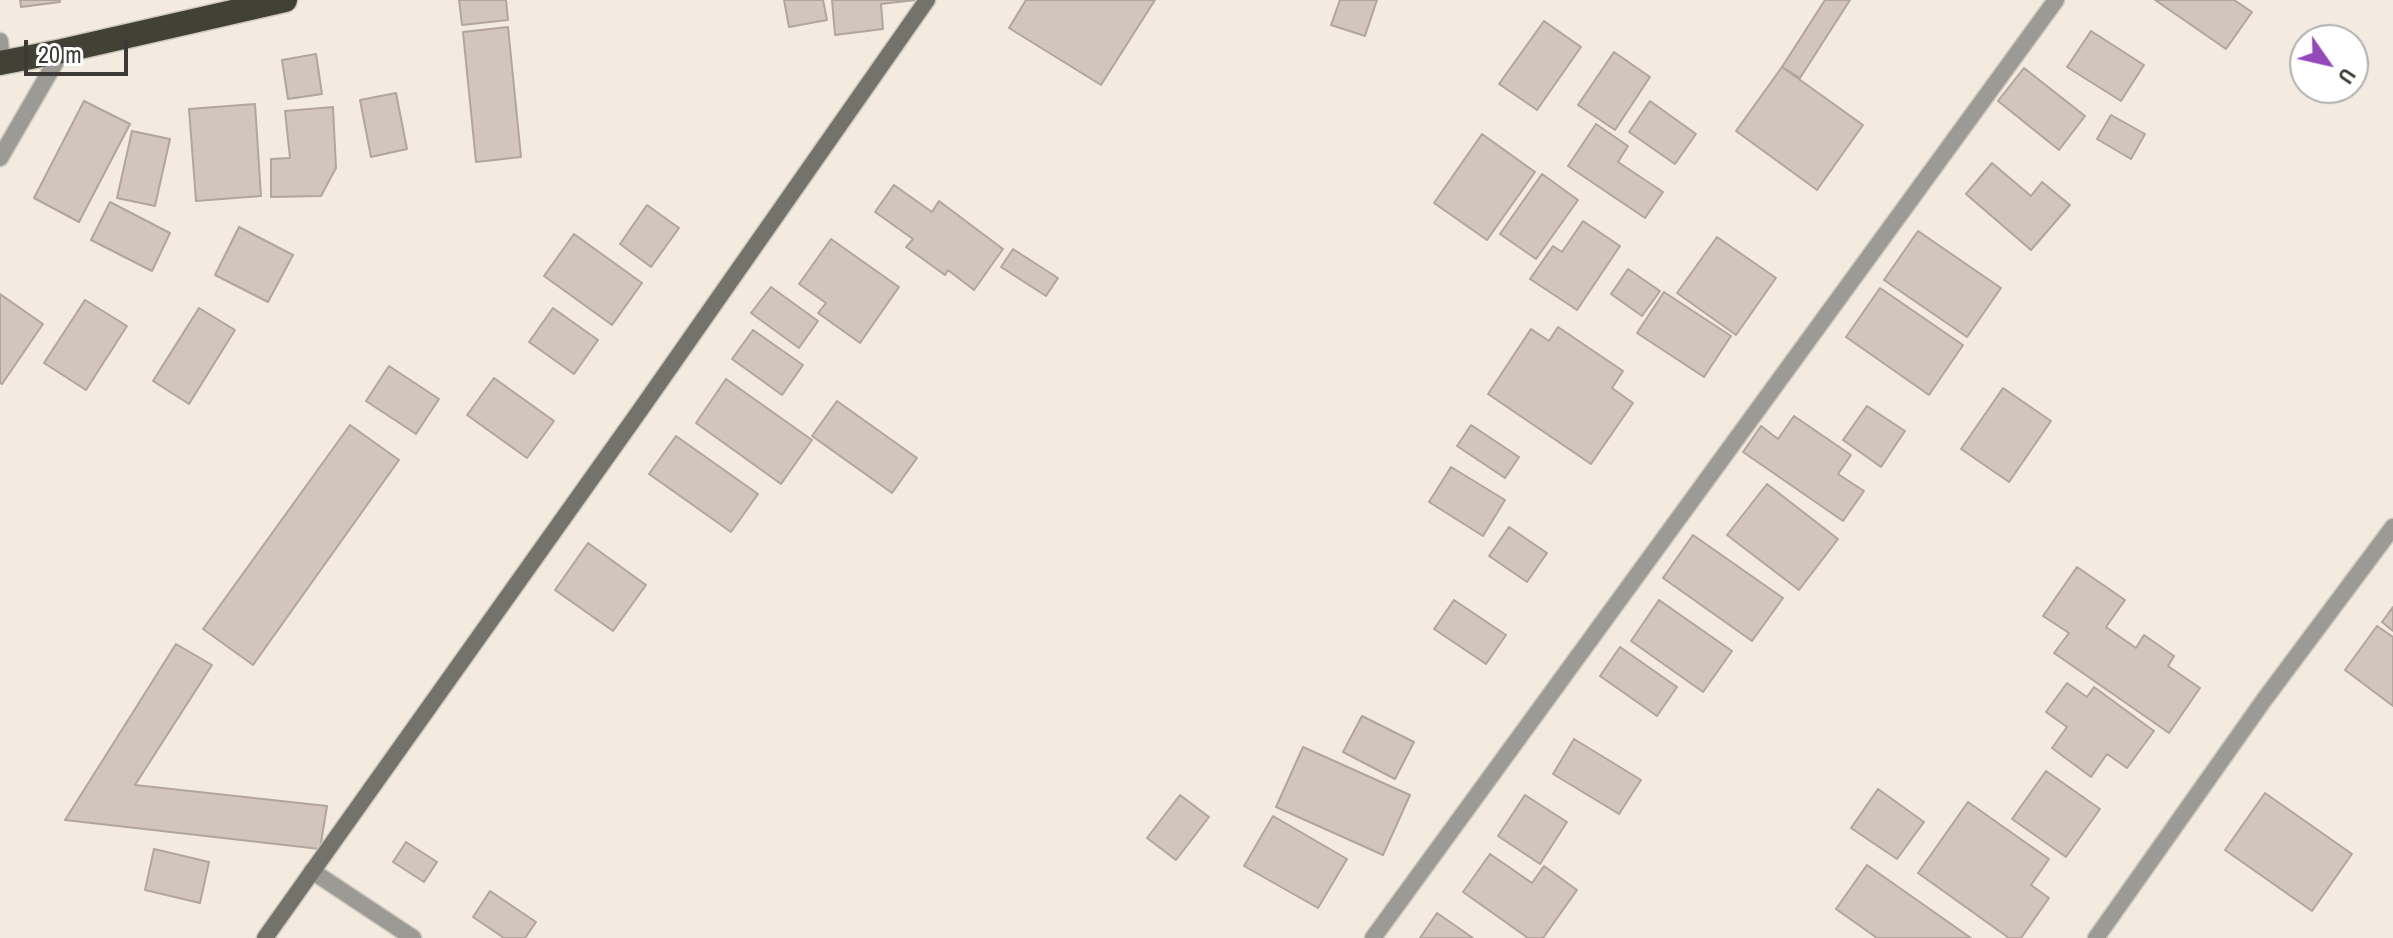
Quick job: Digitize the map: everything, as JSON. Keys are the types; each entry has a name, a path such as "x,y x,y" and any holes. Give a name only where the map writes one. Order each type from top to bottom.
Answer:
{"highway":[{"path":"1,56 62,51 285,0"}],"street":[{"path":"265,938 927,0"},
{"path":"1373,938 2056,0"},
{"path":"0,158 62,51"},
{"path":"2096,938 2264,700 2393,527"},
{"path":"312,871 413,938"}],"building":[{"path":"20,0 60,0 60,2 21,7"},
{"path":"459,0 506,0 508,20 462,25"},
{"path":"784,0 823,0 827,20 789,27"},
{"path":"832,0 916,0 881,4 883,29 835,35"},
{"path":"1026,0 1155,0 1101,85 1009,28"},
{"path":"1340,0 1377,0 1365,36 1331,25"},
{"path":"1825,0 1850,0 1800,78 1782,67"},
{"path":"2155,0 2234,0 2252,12 2226,49"},
{"path":"1544,21 1581,47 1537,110 1499,84"},
{"path":"508,27 521,157 476,162 463,32"},
{"path":"2091,31 2144,65 2121,101 2067,67"},
{"path":"1614,52 1650,77 1615,130 1578,105"},
{"path":"316,54 322,94 288,99 282,60"},
{"path":"1782,67 1863,125 1817,190 1736,131"},
{"path":"2024,68 2085,116 2059,150 1998,101"},
{"path":"396,93 407,149 371,157 360,100"},
{"path":"84,101 130,124 79,222 34,198"},
{"path":"1650,101 1696,134 1675,164 1629,132"},
{"path":"255,104 261,196 196,201 189,109"},
{"path":"333,107 336,168 321,196 271,197 271,159 290,158 285,111"},
{"path":"2111,115 2145,134 2131,159 2097,139"},
{"path":"1596,124 1628,146 1618,162 1663,192 1645,218 1568,166"},
{"path":"132,131 170,139 155,206 117,198"},
{"path":"1482,134 1535,172 1487,240 1434,203"},
{"path":"1992,163 2031,196 2042,182 2070,205 2031,250 1966,194"},
{"path":"1542,174 1578,200 1536,259 1500,234"},
{"path":"894,185 932,212 939,201 1003,249 974,290 948,270 945,275 906,247 913,239 875,212"},
{"path":"110,202 170,233 152,271 91,240"},
{"path":"647,205 679,228 651,267 620,244"},
{"path":"1583,221 1620,246 1577,310 1530,279 1553,246 1562,252"},
{"path":"239,227 293,255 268,302 215,275"},
{"path":"1918,231 2001,288 1967,337 1884,280"},
{"path":"574,234 642,283 612,325 544,276"},
{"path":"1717,237 1776,278 1736,335 1677,293"},
{"path":"831,239 899,287 860,343 818,313 826,303 799,284"},
{"path":"1013,249 1058,278 1046,296 1001,267"},
{"path":"1628,269 1660,291 1642,316 1611,294"},
{"path":"771,287 818,321 799,348 751,313"},
{"path":"1880,288 1963,345 1929,395 1846,337"},
{"path":"1664,292 1731,336 1704,377 1637,333"},
{"path":"0,294 43,324 2,384 0,383"},
{"path":"85,300 127,326 86,390 44,363"},
{"path":"199,308 235,330 189,404 153,381"},
{"path":"553,308 598,340 574,374 529,342"},
{"path":"1558,327 1623,371 1612,388 1633,403 1591,464 1488,394 1531,329 1549,341"},
{"path":"753,330 803,365 782,395 732,359"},
{"path":"389,366 439,399 416,434 366,401"},
{"path":"494,378 554,421 527,458 467,415"},
{"path":"726,379 812,440 781,484 696,423"},
{"path":"2003,388 2051,421 2009,482 1961,449"},
{"path":"837,401 917,458 892,493 812,436"},
{"path":"1867,406 1905,431 1881,467 1843,440"},
{"path":"1794,416 1851,455 1838,474 1864,491 1843,521 1743,452 1761,426 1778,439"},
{"path":"350,425 399,460 253,665 203,629"},
{"path":"1471,425 1519,457 1505,478 1457,446"},
{"path":"676,436 758,494 731,532 649,474"},
{"path":"1451,467 1505,500 1483,536 1429,502"},
{"path":"1767,484 1838,539 1799,590 1727,535"},
{"path":"1509,527 1547,553 1527,582 1489,556"},
{"path":"1693,535 1783,598 1752,641 1663,578"},
{"path":"588,543 646,585 613,631 555,590"},
{"path":"2077,567 2125,600 2106,627 2136,648 2144,635 2174,656 2168,666 2200,688 2169,733 2054,653 2069,633 2043,616"},
{"path":"1454,600 1506,635 1486,664 1434,629"},
{"path":"1659,600 1732,651 1703,692 1631,641"},
{"path":"2393,607 2393,631 2382,622"},
{"path":"2377,626 2393,637 2393,706 2345,670"},
{"path":"176,644 212,665 135,785 327,806 320,849 65,820"},
{"path":"1620,647 1677,687 1657,716 1600,676"},
{"path":"2067,683 2087,697 2094,687 2154,731 2127,768 2107,754 2091,777 2052,748 2067,727 2046,712"},
{"path":"1362,716 1414,742 1395,779 1343,752"},
{"path":"1574,739 1641,780 1619,814 1553,774"},
{"path":"1303,747 1410,795 1383,855 1276,807"},
{"path":"2046,771 2100,809 2066,857 2012,819"},
{"path":"1878,789 1924,822 1897,859 1851,828"},
{"path":"2265,793 2352,854 2312,911 2225,850"},
{"path":"1180,795 1209,817 1176,860 1147,838"},
{"path":"1525,795 1567,822 1540,864 1498,836"},
{"path":"1968,802 2049,859 2031,885 2049,898 2021,938 2009,938 1918,873"},
{"path":"1273,816 1347,859 1318,908 1244,866"},
{"path":"406,842 437,862 424,882 393,862"},
{"path":"154,849 209,862 200,903 145,890"},
{"path":"1490,854 1532,883 1544,866 1577,890 1543,938 1528,938 1463,892"},
{"path":"1867,865 1971,938 1877,938 1836,909"},
{"path":"490,891 536,922 525,938 504,938 473,917"},
{"path":"1437,913 1473,938 1420,938"}]}
